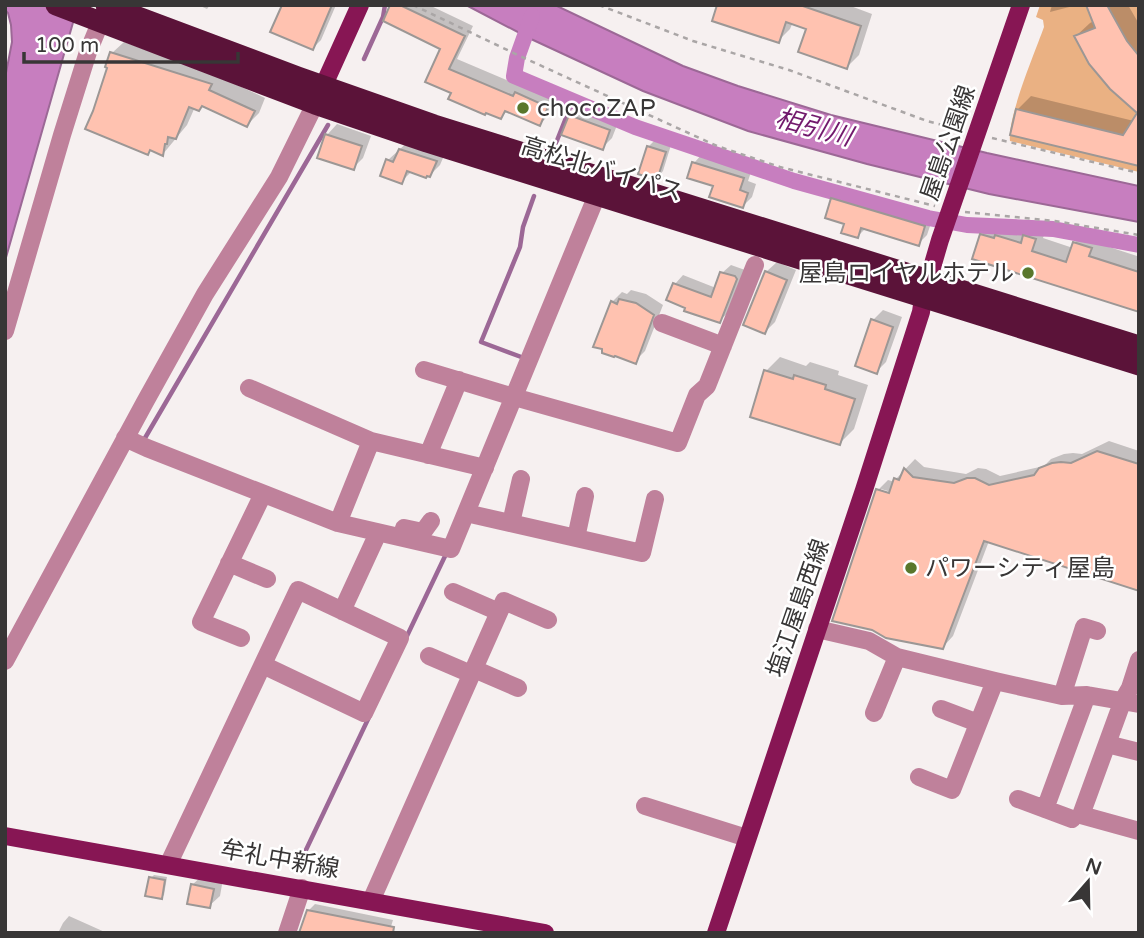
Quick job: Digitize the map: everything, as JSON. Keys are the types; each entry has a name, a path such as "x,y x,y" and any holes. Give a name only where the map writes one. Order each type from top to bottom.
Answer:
{"highway":[{"name":"高松北バイパス","path":"56,5 103,12 319,95 427,142 597,195 926,289 1139,346"},
{"name":"高松北バイパス","path":"319,95 433,125 926,289 1139,365"}],"main road":[{"path":"319,95 360,5"},
{"name":"屋島公園線","path":"926,289 943,229 1021,5"},
{"name":"塩江屋島西線","path":"716,933 864,489 926,289"},
{"name":"牟礼中新線","path":"5,836 545,933"}],"street":[{"path":"5,331 62,135 103,12"},
{"path":"5,661 205,294 279,177 319,95"},
{"path":"337,515 379,533 451,549 597,195"},
{"path":"424,370 678,443 697,396 707,386 755,265"},
{"path":"662,323 723,346"},
{"path":"428,455 459,380"},
{"path":"249,388 371,441 485,468"},
{"path":"125,438 263,494 337,515 424,532 431,521"},
{"path":"337,515 371,441"},
{"path":"511,523 521,480"},
{"path":"241,638 201,622 263,494"},
{"path":"576,538 585,496"},
{"path":"466,513 642,553 655,499"},
{"path":"342,611 379,533"},
{"path":"229,563 267,579"},
{"path":"168,865 262,665 298,590 400,638 364,713 262,665"},
{"path":"453,592 499,612"},
{"path":"370,901 503,601 548,620"},
{"path":"1062,696 1084,627 1097,631"},
{"path":"817,629 869,641 897,657 995,681 1062,696 1087,695 1131,702"},
{"path":"429,656 518,688"},
{"path":"874,713 897,657"},
{"path":"1139,660 1130,688 1131,702 1107,744 1081,815 1139,831"},
{"path":"919,777 952,790 995,681"},
{"path":"1045,809 1087,695"},
{"path":"941,709 978,723"},
{"path":"1107,744 1139,752"},
{"path":"1018,799 1072,819"},
{"path":"645,806 747,838"},
{"path":"287,933 302,888"}],"path":[{"path":"413,5 717,146 780,167 979,214 1055,221 1139,235"},
{"path":"599,5 692,41 789,69 976,137 1139,173"}],"shaded area":[{"path":"1040,5 1139,5 1139,172 1010,141 1017,101 1044,27 1043,20 1036,17"}],"water":[{"path":"5,5 78,5 5,261 5,78 12,42 11,25"},
{"name":"相引川","path":"466,5 555,5 683,66 831,115 1139,186 1139,222 989,194 748,131 643,91 531,39"}],"building":[{"path":"282,5 332,5 313,50 270,32"},
{"path":"390,5 400,5 465,36 449,69 513,96 515,92 548,107 540,126 505,111 501,119 486,113 485,115 448,99 451,93 425,82 440,49 383,21"},
{"path":"717,5 800,5 861,26 847,69 798,52 806,29 786,22 779,43 712,21"},
{"path":"1086,5 1107,5 1127,41 1139,56 1139,166 1010,135 1016,109 1123,135 1137,113 1110,89 1089,64 1074,36 1095,28"},
{"path":"110,52 212,84 209,90 255,111 247,127 202,106 199,111 189,107 176,139 168,137 163,156 150,150 148,155 85,129"},
{"path":"569,115 610,130 603,150 561,135"},
{"path":"325,134 362,146 354,170 317,158"},
{"path":"647,146 666,152 657,180 638,174"},
{"path":"399,149 437,161 430,177 407,171 402,184 380,176 386,159 393,162"},
{"path":"692,162 744,178 740,190 748,193 743,208 709,197 713,186 687,178"},
{"path":"831,198 925,226 919,246 861,228 858,238 841,233 844,224 825,218"},
{"path":"980,234 994,238 995,235 1021,243 1023,235 1036,239 1032,251 1066,262 1073,242 1092,248 1089,256 1139,272 1139,312 972,259"},
{"path":"765,271 787,280 765,334 743,325"},
{"path":"720,272 737,279 720,323 684,311 685,308 666,300 673,283 711,297"},
{"path":"619,299 636,303 654,315 636,364 602,353 602,349 593,347 611,301 617,304"},
{"path":"871,319 893,327 877,374 855,366"},
{"path":"764,370 793,379 794,375 826,385 825,389 855,399 840,445 750,417"},
{"name":"パワーシティ屋島","path":"1097,451 1139,464 1139,591 984,541 943,649 886,638 872,630 832,621 876,489 889,493 894,478 899,480 904,468 913,477 954,483 975,478 989,485 1034,475 1039,468 1052,463 1071,463"},
{"path":"149,877 165,880 162,899 145,896"},
{"path":"191,884 214,889 210,908 187,904"},
{"path":"307,910 394,927 393,933 299,933"}],"waterway":[{"path":"364,59 383,17 385,5"},
{"path":"532,16 517,58 514,76 635,127 794,181 928,218 967,225 1053,229 1139,245"},
{"path":"556,143 573,100"},
{"path":"145,438 328,125"},
{"path":"524,358 481,342 520,247 523,227 534,196"},
{"path":"406,638 446,554"},
{"path":"296,871 370,715"}],"place":[{"name":"chocoZAP","path":"523,108"},
{"name":"屋島ロイヤルホテル","path":"1028,273"},
{"name":"パワーシティ屋島","path":"911,568"}]}
